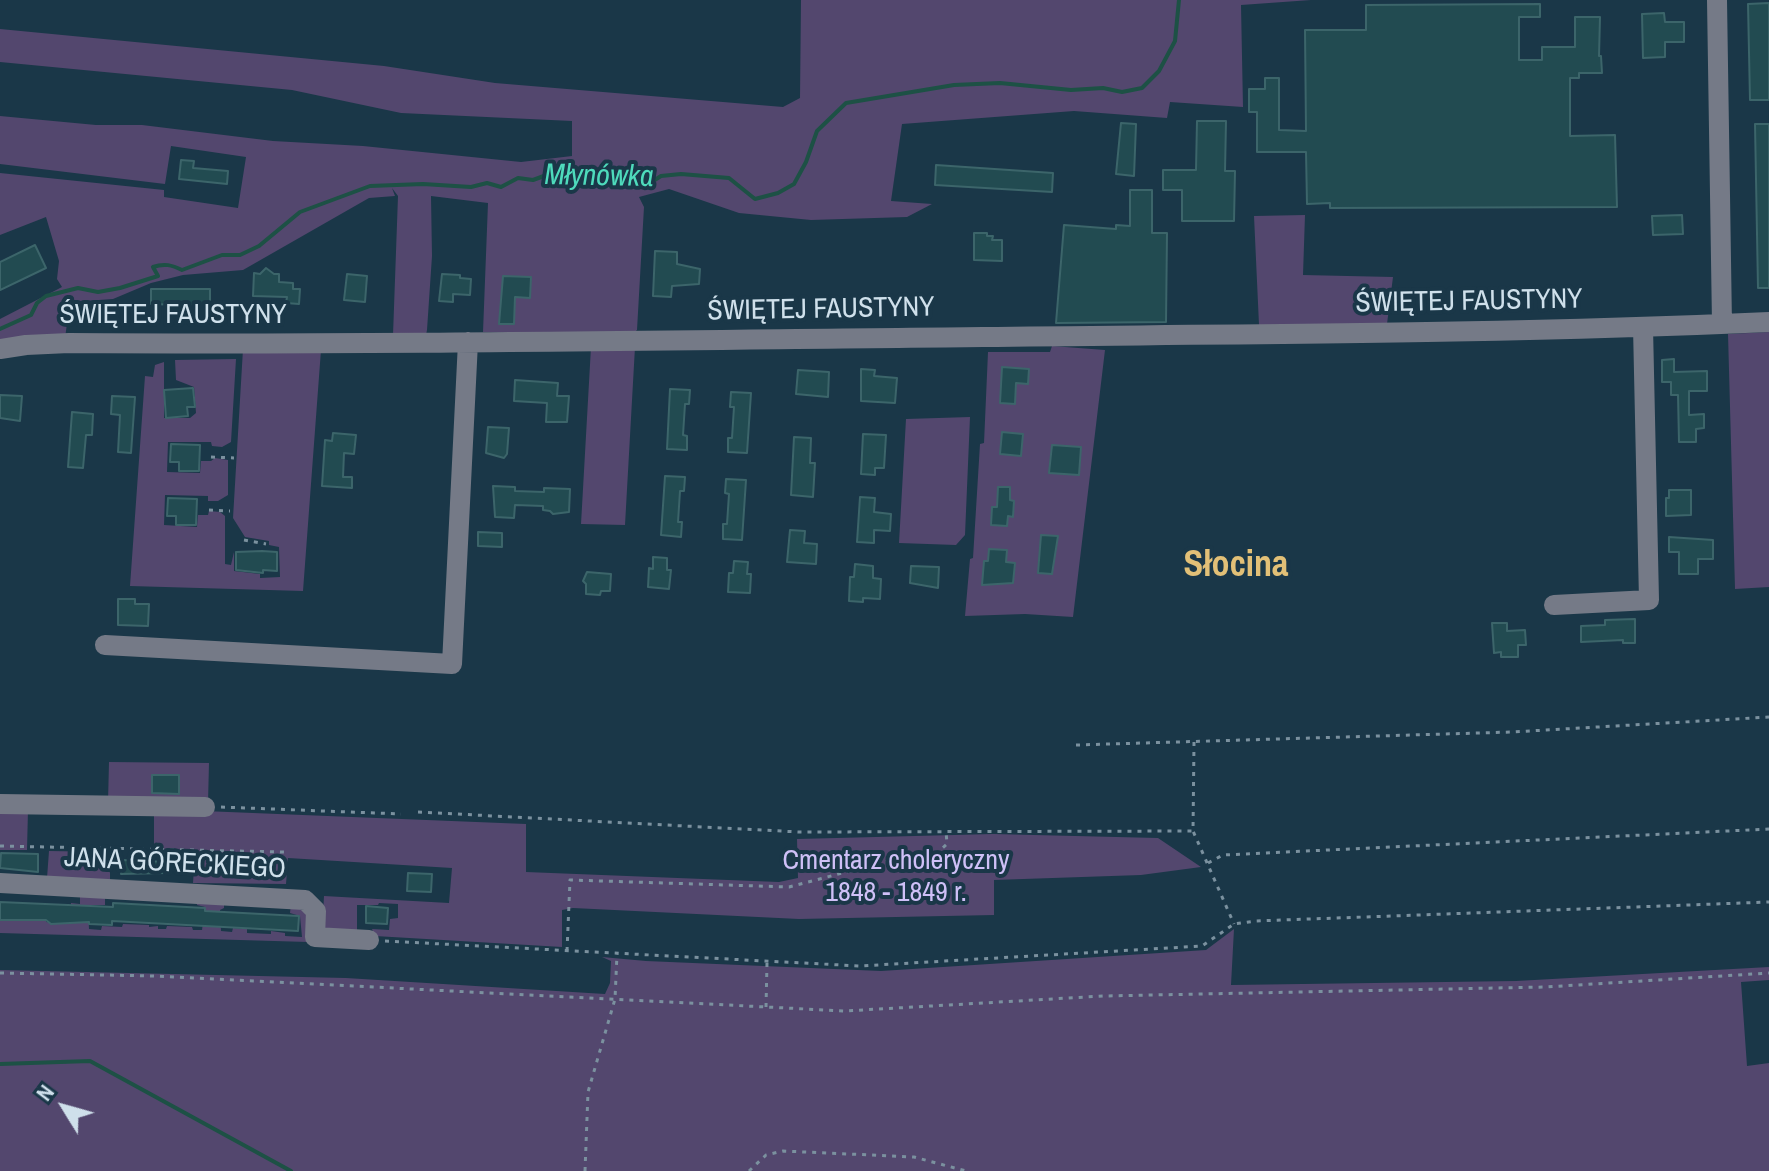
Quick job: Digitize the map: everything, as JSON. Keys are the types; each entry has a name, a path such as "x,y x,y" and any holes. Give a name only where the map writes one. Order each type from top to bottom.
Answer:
{"street":[{"path":"1722,2 1728,324"},
{"name":"ŚWIĘTEJ FAUSTYNY","path":"0,349 69,343 468,342 1643,327 1769,322"},
{"path":"1554,605 1649,600 1643,327"},
{"path":"105,645 452,664 468,342"},
{"path":"0,804 205,807"},
{"name":"JANA GÓRECKIEGO","path":"0,883 305,900 316,911 315,937 369,940"}],"path":[{"path":"211,457 234,458"},
{"path":"209,510 230,511"},
{"path":"244,540 266,544"},
{"path":"1076,745 1512,732 1769,717"},
{"path":"1194,742 1193,831 1234,924"},
{"path":"205,807 401,814"},
{"path":"418,812 799,832 1193,831"},
{"path":"1208,863 1223,855 1769,829"},
{"path":"567,951 570,880 789,887 892,860 938,852 947,844 946,831"},
{"path":"0,846 284,852"},
{"path":"369,940 860,966 1202,946 1234,924 1769,902"},
{"path":"585,1171 588,1092 615,999 617,954"},
{"path":"766,1007 767,961"},
{"path":"0,973 156,976 845,1011 1103,996 1545,987 1769,973"},
{"path":"749,1171 766,1155 783,1151 914,1157 966,1171"}],"green space":[{"path":"801,0 1311,0 1241,5 1243,107 1170,102 1167,118 1074,111 902,124 891,201 932,204 907,217 811,220 739,213 669,189 639,197 644,207 637,330 632,334 483,332 488,203 431,196 432,256 426,335 393,335 398,196 392,188 395,196 369,198 243,270 183,275 151,283 113,299 70,302 65,338 0,343 0,319 62,287 57,279 59,261 46,217 0,235 0,173 164,190 164,197 238,208 246,157 171,146 165,184 0,164 0,116 96,125 142,125 273,141 363,146 521,162 572,156 572,121 401,113 292,90 0,62 0,29 384,66 495,83 783,107 800,98"},
{"path":"1305,215 1303,275 1393,277 1387,324 1259,325 1254,216"},
{"path":"1769,332 1769,587 1735,589 1728,334"},
{"path":"1052,346 1105,350 1073,617 1025,614 965,616 970,559 973,558 980,444 984,443 988,352 1050,352"},
{"path":"591,347 635,347 625,525 581,524"},
{"path":"243,349 321,350 303,591 130,586 145,376 153,377 155,365 164,362 164,418 190,418 196,413 194,387 176,380 175,360 236,359 231,442 222,447 212,446 211,442 168,442 167,472 200,473 201,461 215,458 228,460 228,495 218,501 208,501 208,496 165,495 164,525 197,527 198,515 208,515 209,511 220,512 225,516 225,564 231,565 234,552 234,571 260,574 260,578 280,577 279,547 269,545 269,541 245,537 233,518"},
{"path":"970,417 965,535 956,545 899,543 906,419"},
{"path":"109,762 209,763 208,803 108,802"},
{"path":"0,809 28,810 27,850 0,850"},
{"name":"Cmentarz choleryczny 1848 - 1849 r.","path":"154,809 526,824 526,872 779,882 798,878 797,839 993,834 1158,838 1201,867 1141,875 994,880 994,915 799,919 573,908 562,910 562,947 375,936 372,929 389,930 390,919 398,918 398,904 357,905 357,933 322,933 324,896 449,903 452,868 288,858 286,884 193,883 195,853 154,852"},
{"path":"49,851 110,852 110,880 47,878"},
{"path":"80,894 105,895 105,905 88,905 89,929 101,930 102,926 122,927 123,924 202,930 205,907 197,905 197,899 224,902 224,908 220,910 221,931 247,929 247,933 271,934 271,931 302,937 300,916 290,913 291,904 309,914 308,942 0,933 0,920 38,920 39,903 46,903 46,922 71,922 71,903 80,904"},
{"path":"1234,929 1231,985 1516,981 1769,967 1769,980 1741,982 1747,1066 1769,1063 1769,1171 0,1171 0,970 346,978 605,994 610,983 611,961 602,957 881,971 1206,950"}],"building":[{"path":"1769,3 1769,100 1750,100 1748,4"},
{"path":"1540,4 1540,17 1519,17 1519,60 1542,60 1542,47 1575,47 1575,17 1600,17 1602,73 1579,73 1579,78 1570,78 1570,136 1615,135 1617,207 1330,208 1330,203 1307,204 1306,152 1257,152 1257,112 1249,112 1249,89 1265,89 1265,78 1279,78 1279,130 1306,131 1305,30 1366,30 1366,5"},
{"path":"1664,13 1665,22 1684,22 1684,42 1665,42 1665,57 1643,58 1642,14"},
{"path":"1197,121 1226,121 1225,171 1235,171 1234,221 1182,221 1182,190 1163,190 1163,170 1196,170"},
{"path":"1121,123 1136,124 1134,176 1116,174"},
{"path":"1755,124 1769,124 1769,288 1758,288"},
{"path":"181,160 194,161 193,168 228,171 227,184 179,179"},
{"path":"936,165 1053,173 1052,192 935,185"},
{"path":"1130,190 1152,190 1152,233 1167,233 1166,322 1056,323 1064,225 1116,229 1116,225 1130,226"},
{"path":"1682,215 1683,234 1653,235 1652,216"},
{"path":"974,233 987,233 987,236 993,236 992,240 1002,240 1002,261 974,260"},
{"path":"35,245 46,268 0,290 0,262"},
{"path":"655,251 677,252 677,264 700,269 699,284 672,286 671,297 653,296"},
{"path":"266,268 279,274 279,282 293,283 293,289 300,289 299,304 286,303 287,297 253,296 254,273 260,274"},
{"path":"347,274 367,276 365,302 344,300"},
{"path":"442,274 471,279 470,295 453,294 453,302 439,301"},
{"path":"503,276 531,277 530,298 515,297 514,324 499,324"},
{"path":"151,289 210,289 210,306 151,304"},
{"path":"1674,359 1674,372 1707,371 1707,391 1689,391 1689,415 1704,414 1704,428 1696,429 1696,442 1679,442 1678,395 1671,395 1671,382 1662,382 1662,360"},
{"path":"1002,367 1029,369 1028,384 1016,383 1015,404 1000,403"},
{"path":"861,369 875,370 874,376 897,378 895,403 861,401"},
{"path":"798,370 829,372 828,397 796,394"},
{"path":"515,380 558,383 557,396 569,396 567,422 546,422 547,403 514,401"},
{"path":"193,388 195,407 187,407 188,416 166,418 164,390"},
{"path":"670,389 690,390 689,404 685,404 683,435 687,436 687,450 667,449"},
{"path":"731,392 751,393 747,453 728,452 734,407 730,407"},
{"path":"0,395 22,396 20,421 0,418"},
{"path":"112,396 135,397 131,453 118,452 120,415 111,414"},
{"path":"72,412 93,414 92,435 86,435 83,468 68,467"},
{"path":"488,427 509,428 504,458 486,453"},
{"path":"1002,432 1023,434 1021,456 1000,454"},
{"path":"333,433 356,435 354,454 344,453 343,477 352,477 352,488 322,486 325,440 332,441"},
{"path":"863,434 886,435 884,468 875,468 875,475 861,474"},
{"path":"794,437 811,438 810,463 815,463 813,497 791,495"},
{"path":"171,444 200,445 199,471 179,471 179,462 170,462"},
{"path":"1052,445 1081,447 1079,475 1049,473"},
{"path":"665,476 685,477 684,491 680,491 678,522 682,522 681,537 661,535"},
{"path":"726,479 746,480 742,540 723,539 729,494 725,493"},
{"path":"493,486 515,487 515,491 570,489 569,512 553,514 543,510 543,506 515,505 514,518 495,517"},
{"path":"998,487 1010,487 1010,500 1014,501 1013,517 1008,516 1007,526 991,525 992,507 997,507"},
{"path":"1669,490 1691,490 1691,515 1666,516"},
{"path":"860,497 875,498 874,512 891,514 890,531 874,530 874,543 857,542"},
{"path":"168,498 197,499 196,525 176,525 176,516 167,516"},
{"path":"790,530 805,531 804,543 817,544 816,564 787,562"},
{"path":"478,532 502,533 502,547 478,546"},
{"path":"1041,535 1058,536 1052,574 1038,573"},
{"path":"1669,537 1713,540 1713,559 1698,559 1698,574 1679,574 1679,552 1669,552"},
{"path":"989,549 1007,550 1006,562 1015,563 1013,583 982,585 984,561 988,561"},
{"path":"236,552 277,552 277,571 236,570"},
{"path":"653,557 667,558 667,570 671,570 669,589 648,587"},
{"path":"734,561 748,562 750,593 728,592 729,573 733,573"},
{"path":"855,564 873,566 873,578 881,579 880,599 849,601 850,577 854,577"},
{"path":"911,566 939,567 938,588 910,583"},
{"path":"587,572 611,574 610,591 601,591 600,595 586,594 583,581"},
{"path":"118,599 135,599 135,604 149,604 148,626 118,625"},
{"path":"1635,619 1635,643 1623,643 1623,640 1581,642 1581,626 1605,625 1605,620"},
{"path":"1492,623 1507,623 1507,631 1525,630 1526,645 1518,645 1518,657 1501,657 1501,652 1494,653"},
{"path":"152,775 179,775 179,794 152,793"},
{"path":"1,853 38,854 38,872 0,868"},
{"path":"122,860 167,862 166,873 121,874"},
{"path":"408,873 432,874 431,892 407,891"},
{"path":"0,902 113,907 113,903 299,916 298,931 112,921 112,925 0,920"},
{"path":"366,906 388,908 387,924 366,923"}],"waterway":[{"name":"Młynówka","path":"0,329 31,315 37,303 46,296 78,288 98,292 120,288 158,276 153,267 168,265 182,270 222,255 240,255 259,246 300,212 370,186 423,184 471,187 487,183 501,187 518,178 533,180 552,173 628,182 641,176 650,183 661,176 681,174 729,178 755,199 778,193 794,184 817,131 846,103 954,85 1000,83 1071,90 1103,88 1122,92 1142,88 1159,71 1175,41 1179,0"},
{"path":"0,1064 90,1061 291,1171"}],"district":[{"name":"Słocina","path":"1236,566"}]}
